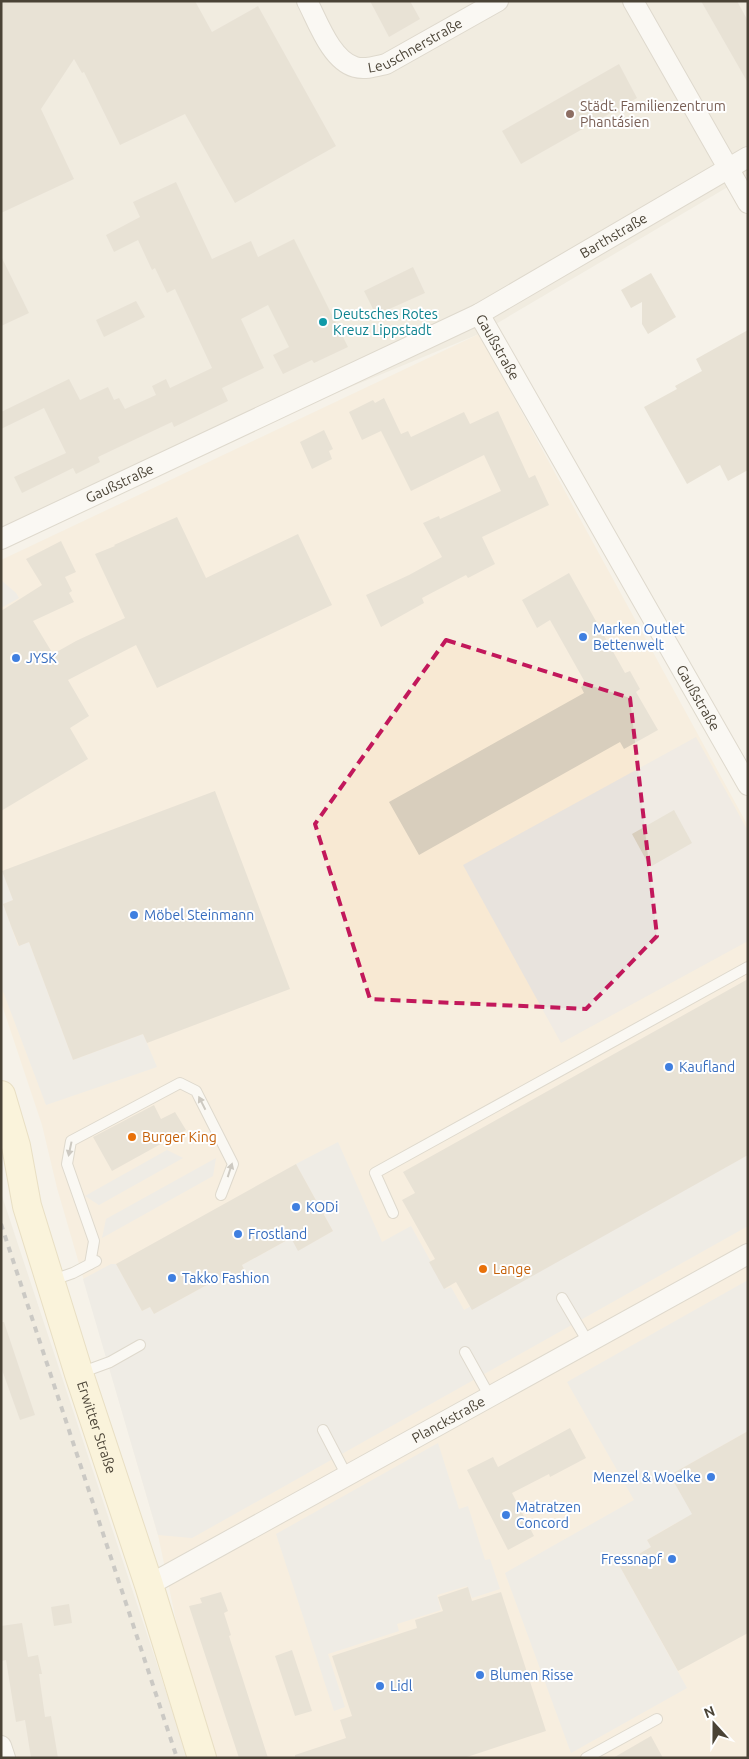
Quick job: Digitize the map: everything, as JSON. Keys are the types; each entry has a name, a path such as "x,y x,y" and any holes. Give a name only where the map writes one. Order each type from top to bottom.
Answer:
{"main road":[{"name":"Erwitter Straße","path":"1,1095 16,1146 27,1206 79,1374 149,1585 202,1758"}],"street":[{"name":"Leuschnerstraße","path":"307,1 336,55 355,67 375,67 386,64 498,1"},
{"path":"633,1 748,204"},
{"name":"Barthstraße","path":"479,314 748,157"},
{"name":"Gaußstraße","path":"1,539 479,314 748,785"},
{"name":"Planckstraße","path":"149,1585 748,1254"},
{"path":"1,1746 5,1758"}],"lane":[{"path":"393,1213 375,1173 748,967"},
{"path":"50,1281 73,1274 94,1262 94,1241 67,1164 71,1141 180,1083 196,1091 233,1164 221,1195"},
{"path":"562,1298 588,1342"},
{"path":"79,1374 110,1362 140,1345"},
{"path":"464,1352 490,1397"},
{"path":"322,1430 347,1476"},
{"path":"586,1758 657,1719"}],"highlighted area":[{"path":"446,640 630,698 657,936 586,1009 370,999 315,824"}],"shaded area":[{"path":"1,1 748,1 748,175 479,334 1,531"},
{"path":"479,334 748,826 748,1758 205,1758 158,1535 57,1188 42,1125 1,1002 1,560"},
{"path":"1,580 19,598 1,608"},
{"path":"696,737 748,831 748,941 561,1043 463,865"},
{"path":"2,871 13,900 3,904 18,946 29,942 73,1060 143,1034 157,1067 46,1105 1,986"},
{"path":"338,1142 382,1242 411,1226 446,1289 451,1287 464,1310 748,1155 748,1226 192,1538 158,1535 83,1279 111,1264 116,1264 142,1311 150,1307 154,1314 225,1275 229,1282 246,1273 242,1265 291,1238 299,1250 333,1231 296,1164"},
{"path":"167,1150 183,1158 99,1205 85,1196"},
{"path":"216,1158 213,1176 102,1238 106,1219"},
{"path":"1,1193 188,1758 1,1758"},
{"path":"748,1280 748,1431 670,1475 683,1498 713,1512 678,1522 662,1531 647,1540 651,1547 619,1565 687,1688 571,1753 505,1573 634,1500 567,1382"},
{"path":"438,1443 459,1509 468,1506 485,1560 490,1559 500,1589 472,1598 467,1586 437,1595 441,1610 397,1624 399,1631 328,1654 345,1707 334,1711 276,1534"}],"building":[{"path":"1,1 195,1 212,32 258,6 336,146 235,203 185,114 120,145 84,72 82,73 74,59 41,109 74,179 1,213"},
{"path":"370,1 410,1 420,19 389,37"},
{"path":"701,1 737,1 748,21 748,83"},
{"name":"Städt. Familienzentrum Phantásien","path":"619,64 637,98 521,164 502,131"},
{"path":"176,182 212,259 251,241 258,257 294,239 348,347 314,363 312,360 283,374 273,355 289,347 268,305 241,319 264,368 222,388 228,401 174,427 172,422 98,457 100,462 76,474 73,468 22,493 14,477 66,453 44,408 1,429 1,412 69,379 80,400 108,387 114,400 119,398 125,409 156,395 152,386 166,379 170,388 212,368 175,289 167,293 155,268 152,270 138,240 114,252 106,235 140,217 133,202"},
{"path":"1,256 29,313 1,326"},
{"path":"413,267 425,293 376,315 364,291"},
{"path":"651,273 676,317 648,334 642,324 642,302 631,308 621,290"},
{"path":"136,301 145,317 104,337 96,320"},
{"path":"748,330 748,470 728,481 720,465 687,484 644,407 677,389 675,386 702,371 696,359"},
{"path":"384,398 401,434 408,431 411,437 464,412 470,424 498,411 529,478 535,475 549,505 482,537 495,564 468,578 466,575 422,598 424,603 381,627 366,595 442,557 423,523 439,516 440,519 501,491 484,455 411,491 381,431 362,440 349,412 373,400 375,403"},
{"path":"324,430 333,449 329,451 332,459 312,469 300,442"},
{"path":"177,517 206,578 298,534 332,605 157,688 136,645 68,680 89,716 70,728 88,759 1,811 1,611 42,585 26,559 61,541 76,572 65,577 72,591 69,593 74,602 33,621 53,654 125,618 95,554"},
{"path":"569,573 625,673 630,671 640,689 636,692 658,730 624,749 620,742 419,855 389,802 584,693 581,687 586,684 550,620 537,628 522,600"},
{"name":"Möbel Steinmann","path":"215,791 290,989 147,1043 143,1034 73,1060 29,942 19,946 11,926 3,904 13,900 2,871"},
{"path":"674,810 692,843 650,867 632,834"},
{"name":"Kaufland","path":"748,979 748,1155 472,1310 456,1282 444,1289 429,1262 435,1259 402,1200 415,1193 403,1172"},
{"name":"Burger King","path":"154,1105 161,1119 175,1112 186,1130 112,1171 93,1137"},
{"path":"296,1164 333,1231 298,1251 291,1238 242,1265 246,1273 229,1282 225,1275 154,1314 150,1307 142,1311 116,1264"},
{"path":"1,1322 4,1322 35,1415 20,1420 1,1367"},
{"path":"570,1428 586,1458 550,1477 549,1474 512,1493 534,1536 508,1550 467,1470 493,1457 498,1467"},
{"path":"748,1431 748,1633 678,1671 619,1565 651,1547 647,1540 692,1514 670,1475"},
{"path":"468,1587 472,1601 501,1592 546,1731 464,1758 295,1758 295,1755 346,1738 340,1720 352,1716 332,1656 417,1628 415,1620 443,1611 438,1597"},
{"path":"221,1592 228,1611 224,1613 231,1635 229,1636 268,1758 239,1758 189,1606 202,1603 200,1598"},
{"path":"69,1604 72,1623 54,1626 51,1607"},
{"path":"22,1623 28,1657 38,1655 42,1674 39,1674 45,1717 51,1716 58,1758 31,1758 25,1720 16,1722 6,1660 1,1661 1,1626"},
{"path":"292,1650 312,1711 295,1716 275,1656"},
{"path":"651,1736 663,1758 613,1758"}],"railway":[{"path":"1,1224 177,1758"}],"place":[{"name":"Städt. Familienzentrum Phantásien","path":"570,114"},
{"name":"Deutsches Rotes Kreuz Lippstadt","path":"323,322"},
{"name":"Marken Outlet Bettenwelt","path":"583,637"},
{"name":"JYSK","path":"16,658"},
{"name":"Möbel Steinmann","path":"134,915"},
{"name":"Kaufland","path":"669,1067"},
{"name":"Burger King","path":"132,1137"},
{"name":"KODi","path":"296,1207"},
{"name":"Frostland","path":"238,1234"},
{"name":"Lange","path":"483,1269"},
{"name":"Takko Fashion","path":"172,1278"},
{"name":"Menzel & Woelke","path":"711,1477"},
{"name":"Matratzen Concord","path":"506,1515"},
{"name":"Fressnapf","path":"672,1559"},
{"name":"Blumen Risse","path":"480,1675"},
{"name":"Lidl","path":"380,1686"}]}
